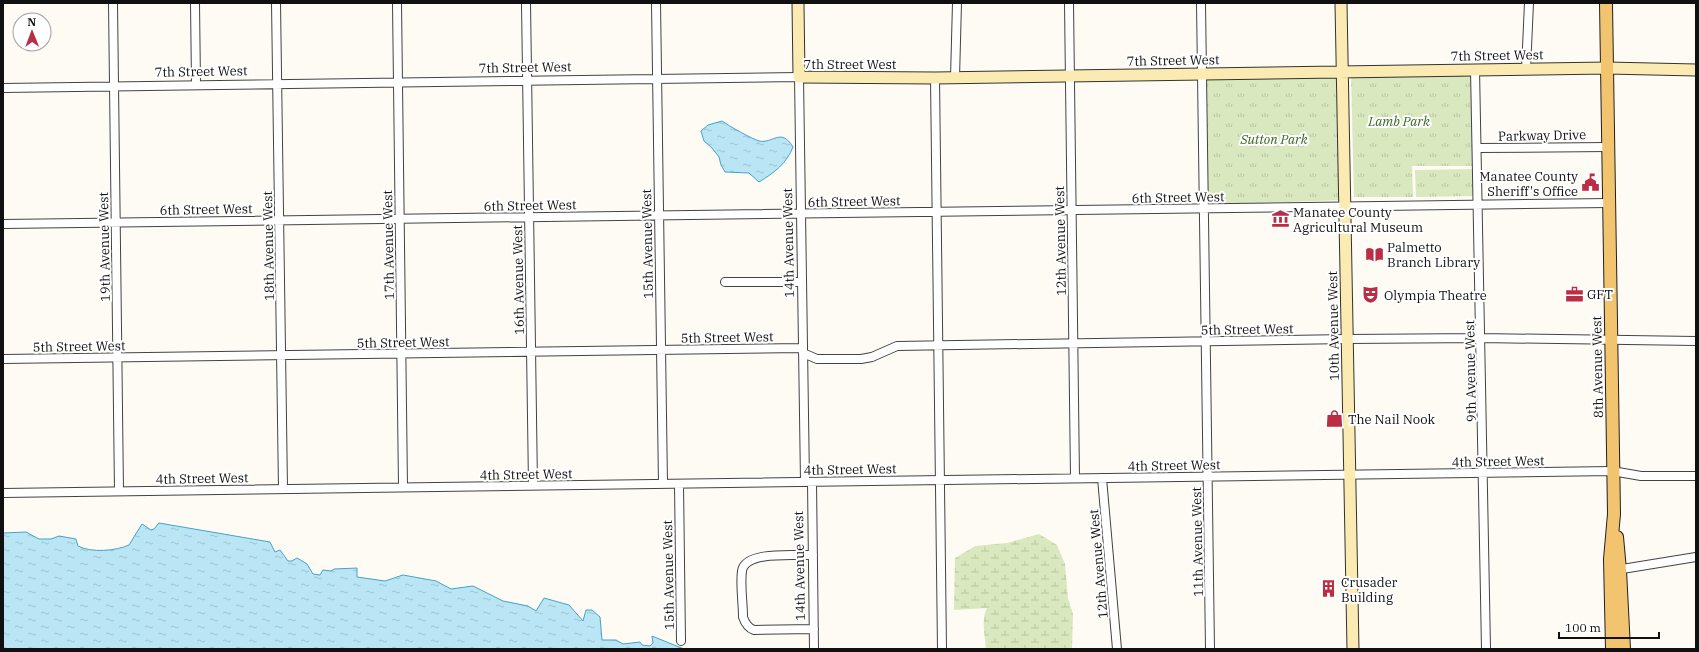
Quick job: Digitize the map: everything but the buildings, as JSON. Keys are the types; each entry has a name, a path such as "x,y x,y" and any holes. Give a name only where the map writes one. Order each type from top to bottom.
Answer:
{"main road":[{"name":"8th Avenue West","path":"1606,3 1612,471 1616,570 1624,649"},
{"name":"8th Avenue West","path":"1612,649 1611,602 1616,570"},
{"path":"1611,602 1616,624 1617,649"}],"street":[{"name":"19th Avenue West","path":"113,3 120,491"},
{"path":"195,3 196,85"},
{"name":"18th Avenue West","path":"276,3 283,489"},
{"name":"17th Avenue West","path":"397,3 403,487"},
{"name":"16th Avenue West","path":"526,3 533,486"},
{"name":"15th Avenue West","path":"656,3 663,484"},
{"name":"14th Avenue West","path":"798,3 803,351 808,482 813,556 814,649"},
{"path":"955,78 957,3"},
{"name":"12th Avenue West","path":"1069,3 1075,478"},
{"name":"11th Avenue West","path":"1201,3 1210,649"},
{"name":"10th Avenue West","path":"1340,3 1351,475 1353,649"},
{"path":"1526,69 1529,3"},
{"name":"7th Street West","path":"3,88 799,77 955,78 1475,69 1607,68 1696,70"},
{"name":"9th Avenue West","path":"1475,69 1486,649"},
{"path":"934,78 942,649"},
{"name":"Parkway Drive","path":"1477,148 1608,147"},
{"name":"6th Street West","path":"3,224 1609,203"},
{"path":"725,282 802,282"},
{"name":"5th Street West","path":"3,359 661,350 803,351 817,359 861,359 872,357 897,346 1481,338 1696,341"},
{"name":"4th Street West","path":"3,493 1612,471 1641,476 1696,476"},
{"name":"12th Avenue West","path":"1102,478 1117,649"},
{"name":"15th Avenue West","path":"678,484 681,641"},
{"path":"813,556 757,557 748,561 742,571 743,617 749,628 754,630 814,629"},
{"path":"1616,570 1696,556"}],"green space":[{"name":"Lamb Park","path":"1474,71 1474,166 1412,166 1413,197 1354,197 1351,75"},
{"name":"Sutton Park","path":"1340,74 1341,200 1207,205 1205,76"},
{"path":"1474,169 1475,196 1416,197 1415,170"},
{"path":"1039,534 1057,545 1065,564 1068,598 1073,614 1072,649 986,649 984,617 987,608 954,610 955,558 975,546 1007,543"}],"water":[{"path":"722,121 759,141 781,137 789,141 793,147 784,163 759,182 749,173 725,172 719,157 704,141 701,131 708,125"},
{"path":"159,523 270,542 275,552 280,550 288,561 292,561 297,558 307,564 313,574 320,575 323,570 331,571 334,569 357,568 357,577 385,581 403,575 436,581 451,589 473,586 503,601 528,606 536,611 544,598 569,605 583,621 586,610 592,610 600,617 602,640 616,640 623,644 640,642 642,645 650,646 653,643 652,636 684,649 3,649 3,533 26,532 39,539 51,539 59,536 76,539 78,546 83,548 90,550 104,550 117,549 129,545 142,524 151,530 154,529"}],"place":[{"name":"Manatee County Sheriff's Office","path":"1591,183"},
{"name":"Manatee County Agricultural Museum","path":"1280,219"},
{"name":"Palmetto Branch Library","path":"1374,254"},
{"name":"GFT","path":"1574,294"},
{"name":"Olympia Theatre","path":"1371,295"},
{"name":"The Nail Nook","path":"1335,419"},
{"name":"Crusader Building","path":"1328,589"}]}
